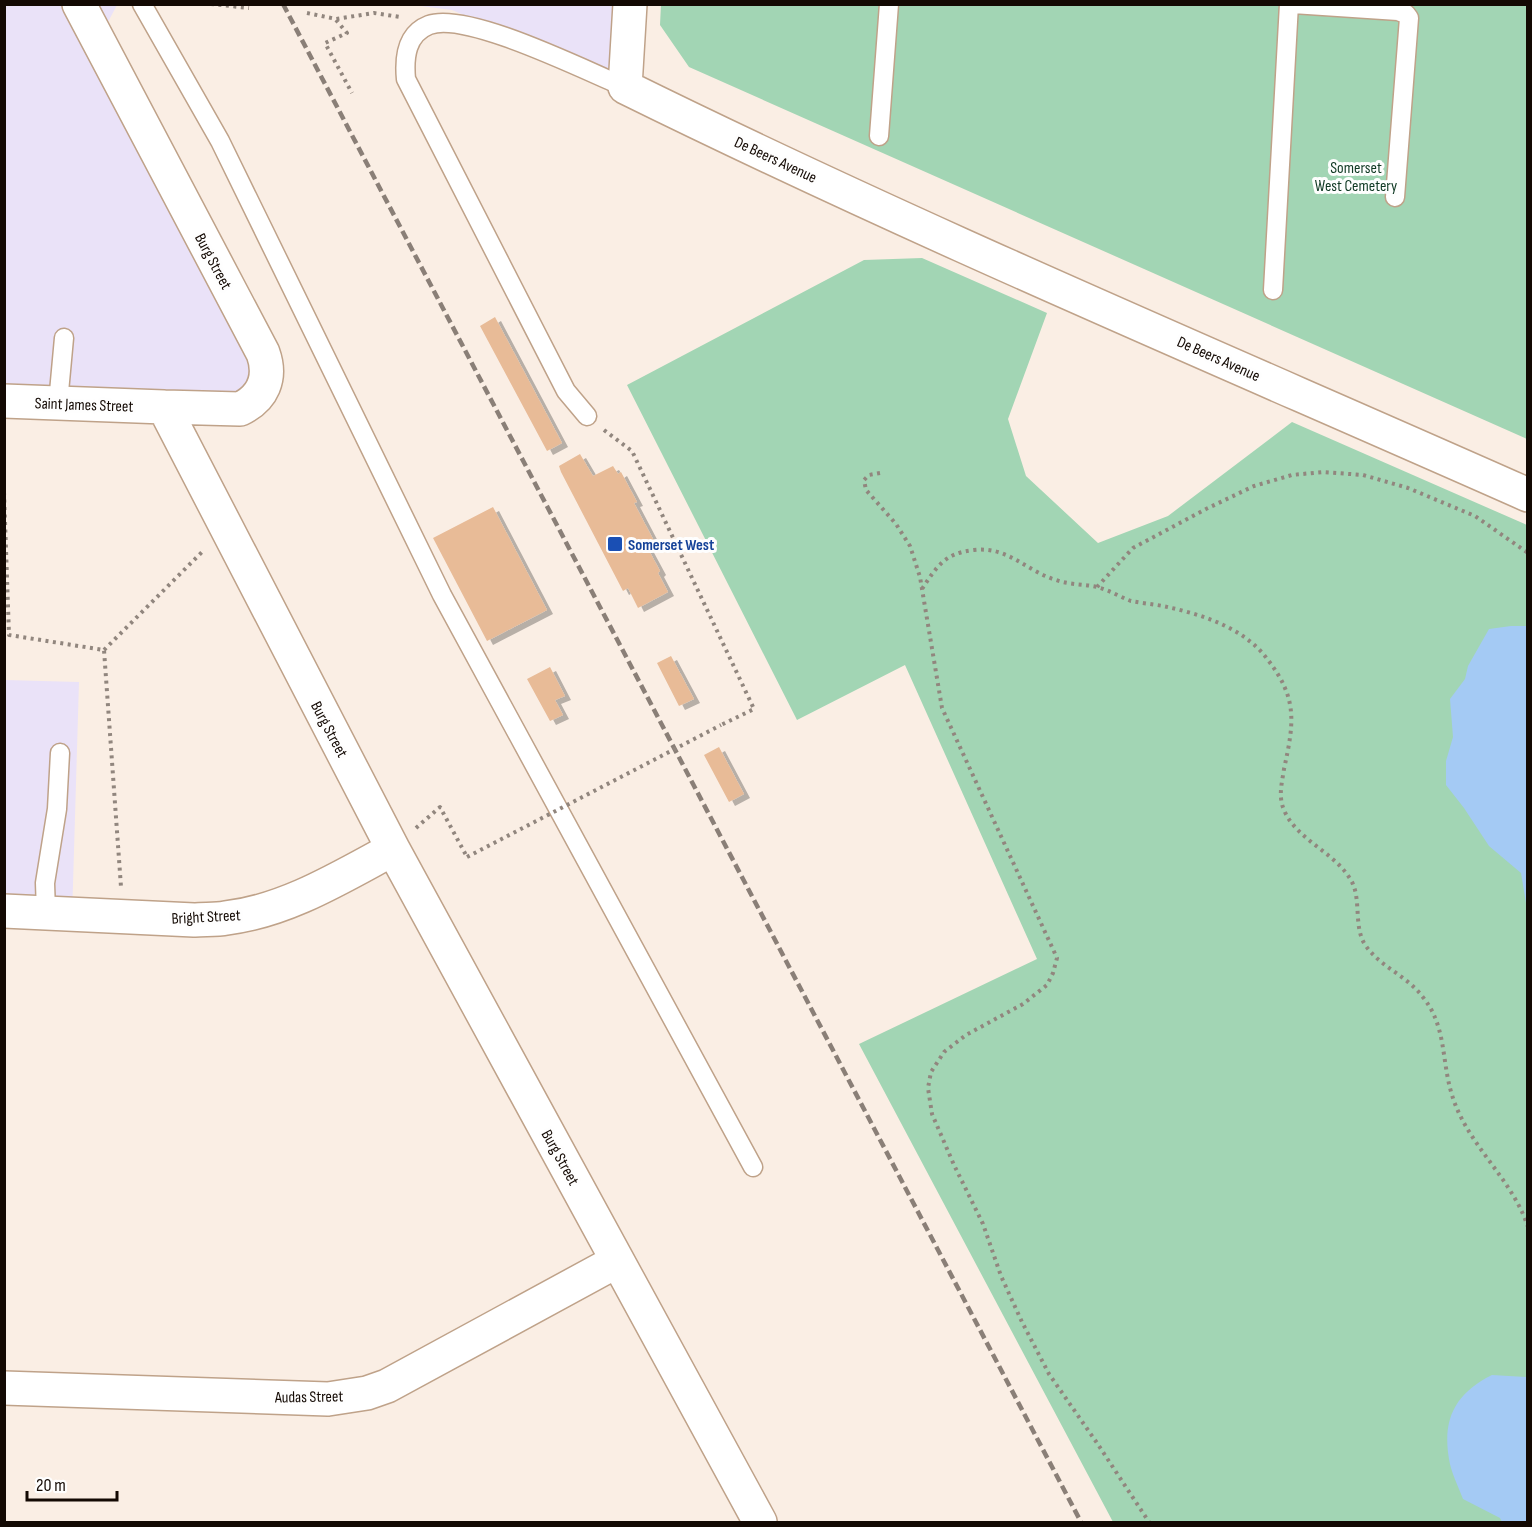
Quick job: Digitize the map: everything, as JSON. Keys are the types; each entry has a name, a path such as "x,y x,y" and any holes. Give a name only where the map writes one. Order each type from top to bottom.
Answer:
{"street":[{"name":"Burg Street","path":"79,4 267,364 264,388 250,405 240,409 164,407 393,849 760,1522"},
{"path":"625,87 630,4"},
{"name":"De Beers Avenue","path":"625,87 901,217 1527,495"},
{"name":"Saint James Street","path":"4,402 164,407"},
{"name":"Bright Street","path":"4,911 194,920 225,919 249,914 292,899 341,877 393,849"},
{"name":"Audas Street","path":"4,1388 328,1399 368,1393 387,1386 617,1261"}],"lane":[{"path":"142,4 220,141 442,595 753,1167"},
{"path":"879,136 889,4"},
{"path":"1273,290 1291,4 1398,11 1409,18 1395,197"},
{"name":"De Beers Avenue","path":"430,25 448,23 473,26 625,87"},
{"path":"430,25 415,35 406,48 404,63 406,79 566,391 587,416"},
{"path":"58,403 63,338"},
{"path":"46,912 45,883 57,809 60,753"}],"path":[{"path":"211,4 249,8"},
{"path":"307,13 336,19 374,13 394,15 430,25"},
{"path":"336,19 347,33 325,43 352,93"},
{"path":"393,849 440,807 467,857 754,709 632,451 587,416"},
{"path":"880,473 869,475 864,480 866,490 896,524 910,546 922,589 942,708 1057,958 1047,985 1023,1004 966,1035 944,1052 930,1072 927,1088 932,1114 983,1224 1001,1276 1049,1374 1149,1522"},
{"path":"1097,587 1133,548 1162,531 1254,486 1292,475 1312,473 1363,475 1408,488 1475,516 1527,553"},
{"path":"4,492 9,635 104,650"},
{"path":"124,916 104,650 226,529"},
{"path":"922,589 935,570 950,555 976,550 999,551 1053,579 1074,585 1097,587 1132,601 1161,605 1215,621 1242,635 1267,658 1287,691 1292,713 1289,746 1280,791 1284,810 1301,833 1341,866 1353,884 1362,941 1371,953 1408,981 1423,996 1436,1018 1443,1041 1452,1096 1482,1152 1515,1199 1527,1227"}],"shaded area":[{"path":"5,5 117,5 100,37 264,352 258,397 5,401"},
{"path":"413,5 627,5 622,83 452,10"},
{"path":"5,680 79,682 72,918 5,915"}],"green space":[{"name":"Somerset West Cemetery","path":"661,4 1527,5 1527,439 689,67 660,25"},
{"path":"922,258 1047,313 1008,419 1026,476 1098,543 1168,516 1292,422 1527,525 1527,1522 1113,1522 859,1044 1037,959 905,665 797,720 627,385 864,260"}],"water":[{"path":"1527,626 1527,909 1521,873 1489,846 1446,785 1446,761 1453,737 1450,699 1465,679 1468,666 1489,629"},
{"path":"1492,1375 1527,1377 1527,1522 1502,1522 1500,1518 1463,1499 1450,1464 1447,1444 1450,1419 1454,1408 1469,1390"}],"building":[{"path":"495,317 562,443 547,451 480,326"},
{"path":"580,454 593,476 613,466 618,474 621,472 654,541 646,545 668,592 638,608 628,588 623,591 561,472 559,466"},
{"path":"493,507 547,610 487,641 433,538"},
{"path":"671,656 694,699 679,706 657,663"},
{"path":"550,667 565,696 555,700 563,715 550,721 527,679"},
{"path":"719,747 744,794 729,802 704,755"}],"railway":[{"path":"283,4 1081,1522"}],"place":[{"name":"Somerset West","path":"615,544"}]}
